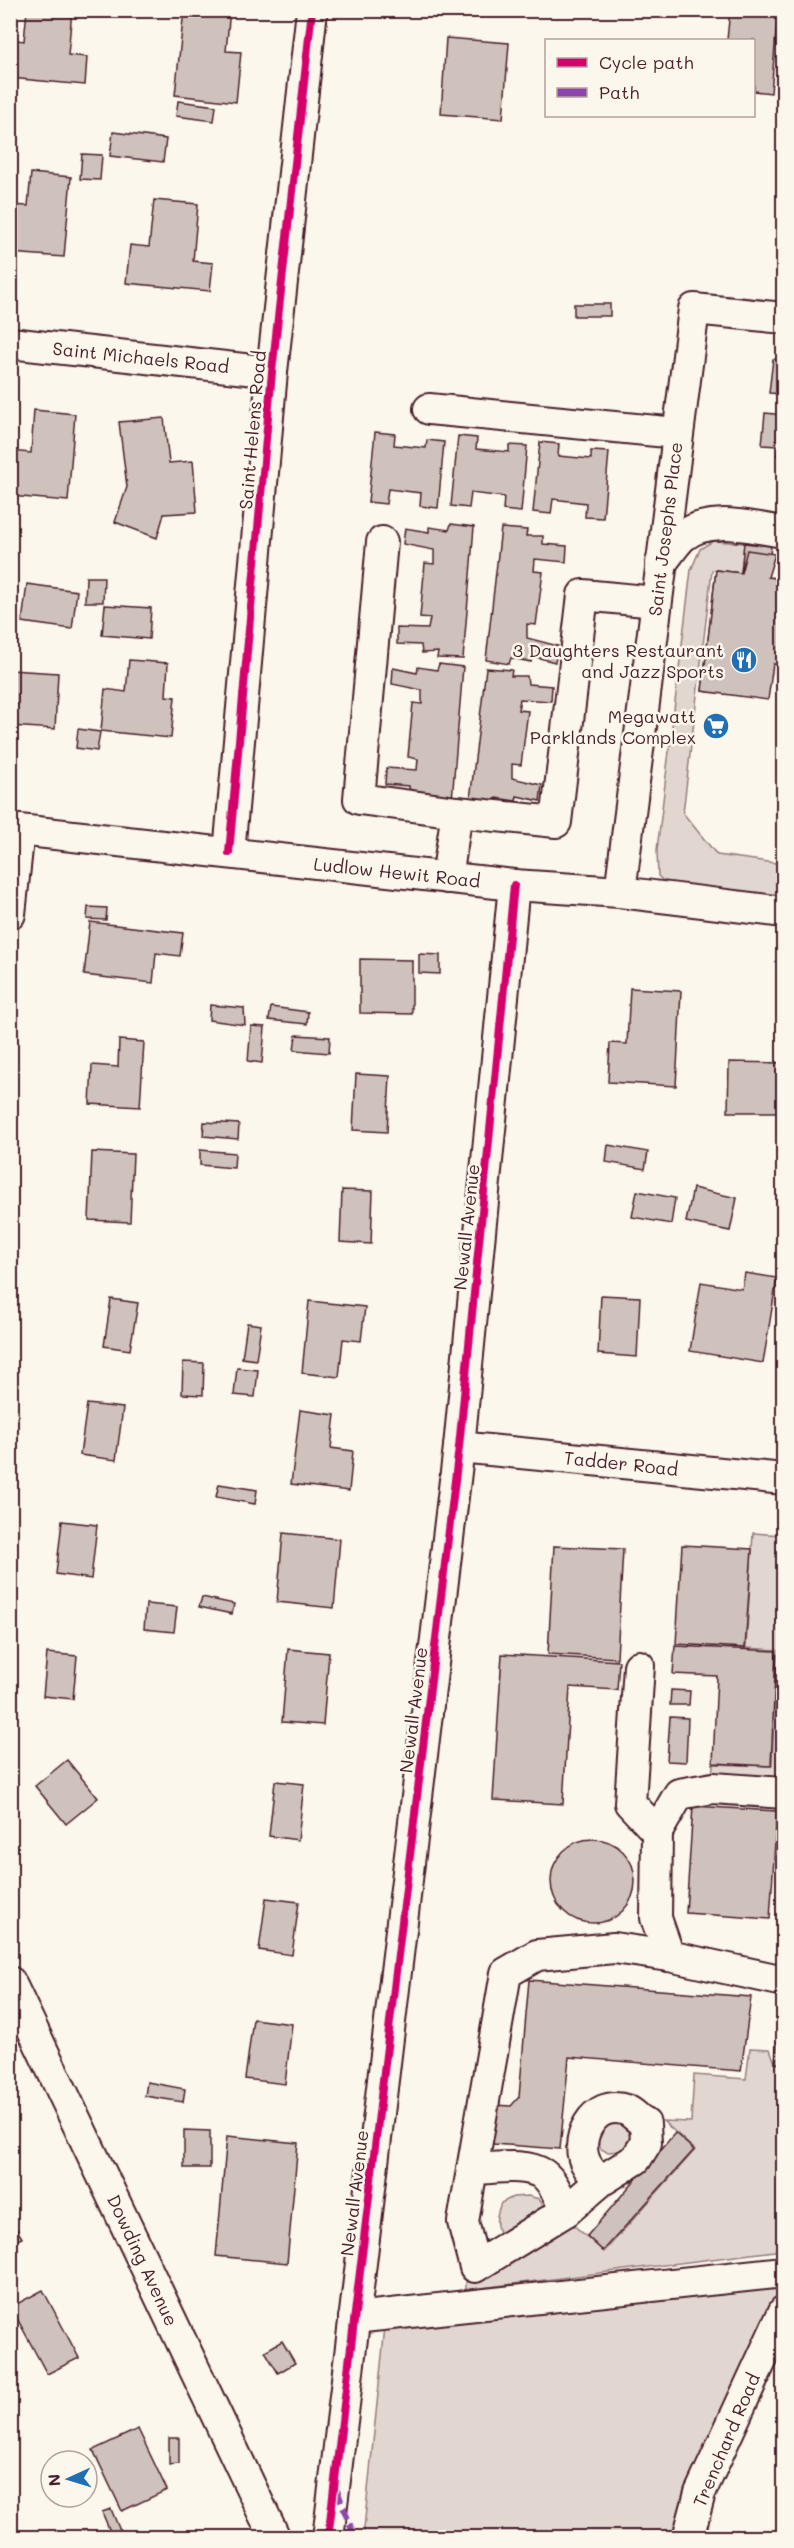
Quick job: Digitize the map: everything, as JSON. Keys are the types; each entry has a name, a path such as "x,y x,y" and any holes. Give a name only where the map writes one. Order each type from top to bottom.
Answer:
{"street":[{"name":"Saint Helens Road","path":"229,853 272,372 312,10"},
{"name":"Saint Josephs Place","path":"620,892 694,309 783,318"},
{"name":"Saint Michaels Road","path":"10,343 272,372"},
{"path":"429,409 677,434"},
{"path":"661,563 683,537 700,527 714,524 783,532"},
{"path":"382,542 359,799 556,822 583,595 656,602"},
{"path":"447,878 457,812"},
{"path":"10,914 15,830"},
{"name":"Ludlow Hewit Road","path":"15,830 514,885 620,892 783,912"},
{"name":"Newall Avenue","path":"328,2538 459,1448 514,885"},
{"name":"Tadder Road","path":"459,1448 783,1479"},
{"path":"639,1666 630,1803 657,1832"},
{"path":"669,1956 656,1918 657,1832 679,1794 712,1788 783,1793"},
{"path":"601,2181 566,2211 475,2267 463,2222 506,1972 537,1955 615,1948 669,1956 783,1981"},
{"name":"Dowding Avenue","path":"10,1982 275,2538"},
{"path":"472,2169 526,2168 544,2175 555,2188 566,2211"},
{"path":"354,2318 783,2272"},
{"name":"Trenchard Road","path":"688,2538 700,2493 783,2311"}],"shaded area":[{"path":"713,541 744,543 741,573 712,570 683,813 717,855 783,864 783,899 669,886 658,876 657,850 691,570 700,549"},
{"path":"753,1533 783,1535 783,1783 712,1779 713,1764 772,1766 777,1650 746,1648"},
{"path":"750,2048 770,2049 775,2063 783,2064 784,2237 775,2251 466,2290 466,2279 571,2223 604,2252 695,2150 663,2121 691,2122 694,2075 746,2079"},
{"path":"608,2120 628,2127 630,2137 622,2151 607,2152 601,2149 596,2138"},
{"path":"528,2196 539,2199 546,2210 502,2238 497,2220 501,2203 513,2197"},
{"path":"783,2281 783,2302 683,2537 363,2538 385,2327"}],"building":[{"path":"27,10 72,10 68,55 87,57 85,85 10,78 10,39 24,41"},
{"path":"184,10 230,10 226,51 241,52 236,102 175,95"},
{"path":"730,10 778,10 771,93 755,91 755,39 727,39"},
{"path":"446,38 509,43 503,119 441,114"},
{"path":"178,101 216,106 214,121 176,116"},
{"path":"113,132 166,139 163,162 110,156"},
{"path":"82,154 102,155 100,180 80,179"},
{"path":"31,173 71,177 64,257 10,253 10,205 28,206"},
{"path":"154,200 198,204 193,261 213,263 210,291 126,283 130,245 149,247"},
{"path":"574,304 610,304 610,316 574,316"},
{"path":"773,359 784,360 784,394 769,393"},
{"path":"34,410 75,414 68,501 10,496 10,451 31,453"},
{"path":"765,413 784,415 784,457 777,456 778,446 762,445"},
{"path":"164,418 169,463 193,461 197,512 164,514 157,538 115,522 127,487 119,422"},
{"path":"375,432 395,434 394,445 426,448 427,440 444,442 438,508 420,506 421,493 388,489 386,504 368,502"},
{"path":"458,436 477,438 476,449 509,452 509,445 527,446 521,512 503,510 504,497 471,493 469,508 451,506"},
{"path":"540,442 559,444 558,456 591,459 591,451 609,452 603,518 585,517 586,503 553,499 551,514 533,512"},
{"path":"451,524 474,527 463,659 437,658 438,652 422,653 421,645 397,644 397,628 428,629 430,618 420,617 425,563 434,564 434,550 403,544 405,528 429,532 429,527 449,530"},
{"path":"501,528 527,530 526,536 543,536 543,544 567,546 566,562 535,559 534,571 543,572 536,625 527,624 527,638 558,646 555,662 532,656 531,662 511,658 509,664 486,660"},
{"path":"744,543 771,546 767,585 784,587 784,651 759,648 754,697 702,691 716,570 741,573"},
{"path":"747,550 775,554 768,577 784,579 784,665 773,664 768,700 702,691 716,570 741,573"},
{"path":"86,577 104,577 103,602 85,602"},
{"path":"27,584 77,591 72,629 22,622"},
{"path":"105,605 151,608 149,639 102,635"},
{"path":"129,660 168,663 166,696 175,697 171,738 101,731 105,689 126,692"},
{"path":"439,664 463,667 452,800 426,798 427,792 410,793 409,786 385,784 386,768 417,770 418,759 408,757 413,703 422,704 422,690 392,684 393,668 417,673 418,667 437,670"},
{"path":"486,668 512,670 511,676 527,676 528,684 552,686 551,701 520,699 518,710 528,711 521,765 512,764 512,778 542,785 540,801 517,796 516,801 496,798 494,803 470,800"},
{"path":"10,670 58,673 55,729 10,726"},
{"path":"78,729 100,732 97,751 76,748"},
{"path":"88,907 107,908 106,920 87,919"},
{"path":"90,922 183,933 180,956 156,953 153,983 84,975"},
{"path":"419,954 440,955 440,974 419,973"},
{"path":"360,959 412,960 412,1014 360,1013"},
{"path":"630,988 681,991 676,1086 608,1082 610,1043 627,1044"},
{"path":"210,1005 244,1008 245,1025 209,1020"},
{"path":"271,1007 308,1012 307,1024 269,1020"},
{"path":"251,1026 265,1027 262,1063 248,1061"},
{"path":"296,1035 330,1037 329,1053 294,1050"},
{"path":"119,1040 144,1042 140,1107 90,1104 92,1065 118,1067"},
{"path":"729,1062 784,1063 784,1112 728,1112"},
{"path":"356,1074 390,1076 387,1132 353,1130"},
{"path":"204,1122 239,1124 238,1139 203,1136"},
{"path":"608,1145 648,1152 645,1169 606,1162"},
{"path":"200,1150 235,1153 234,1168 200,1165"},
{"path":"92,1152 133,1154 130,1222 89,1220"},
{"path":"693,1188 737,1198 730,1231 686,1222"},
{"path":"342,1190 373,1191 371,1244 340,1242"},
{"path":"637,1191 675,1198 671,1224 632,1217"},
{"path":"745,1273 777,1278 763,1363 690,1351 701,1282 742,1289"},
{"path":"601,1295 640,1297 637,1357 598,1354"},
{"path":"111,1299 138,1303 130,1350 104,1346"},
{"path":"309,1301 365,1307 361,1341 343,1339 339,1377 302,1373"},
{"path":"247,1323 261,1325 256,1360 242,1358"},
{"path":"183,1362 204,1363 203,1395 182,1394"},
{"path":"237,1368 258,1370 255,1397 234,1395"},
{"path":"87,1404 123,1408 116,1460 80,1455"},
{"path":"300,1410 335,1415 331,1448 353,1451 349,1491 291,1484"},
{"path":"219,1484 257,1490 255,1504 216,1497"},
{"path":"62,1521 97,1525 91,1579 56,1574"},
{"path":"283,1533 340,1539 334,1608 277,1602"},
{"path":"682,1545 752,1549 745,1648 676,1644"},
{"path":"554,1546 623,1549 617,1658 548,1654"},
{"path":"202,1597 234,1604 232,1614 199,1607"},
{"path":"146,1604 177,1607 174,1632 144,1629"},
{"path":"675,1646 776,1651 771,1766 713,1763 717,1676 673,1674"},
{"path":"288,1649 329,1653 323,1725 282,1722"},
{"path":"47,1653 77,1656 73,1699 43,1696"},
{"path":"502,1654 619,1661 617,1690 570,1687 563,1804 493,1800"},
{"path":"671,1690 690,1691 689,1705 670,1705"},
{"path":"670,1717 688,1718 686,1762 667,1761"},
{"path":"67,1760 98,1798 66,1824 35,1786"},
{"path":"275,1781 304,1784 298,1840 269,1836"},
{"path":"693,1806 777,1811 770,1919 686,1913"},
{"path":"585,1839 601,1839 617,1846 628,1857 635,1873 632,1897 623,1911 601,1923 585,1923 569,1916 558,1905 551,1889 551,1873 558,1857 569,1846"},
{"path":"780,1890 784,1890 784,1925 780,1925"},
{"path":"266,1898 299,1902 292,1955 259,1950"},
{"path":"529,1980 751,1997 741,2071 569,2057 560,2149 493,2144 494,2105 511,2106 519,2097"},
{"path":"253,2019 292,2024 285,2084 245,2079"},
{"path":"777,2042 784,2043 784,2064 775,2063"},
{"path":"147,2082 185,2089 183,2102 145,2096"},
{"path":"184,2130 210,2131 210,2168 184,2168"},
{"path":"675,2133 694,2150 603,2251 587,2236"},
{"path":"227,2136 298,2143 287,2263 216,2256"},
{"path":"10,2218 22,2238 10,2243"},
{"path":"43,2290 79,2358 47,2374 11,2307"},
{"path":"282,2341 295,2363 278,2373 265,2351"},
{"path":"138,2429 167,2490 122,2511 99,2463 99,2449 95,2449"},
{"path":"169,2438 179,2438 179,2464 169,2465"},
{"path":"111,2509 121,2533 112,2536 102,2512"}],"marked path":[{"path":"337,2490 355,2538"}],"cycle path":[{"path":"229,853 272,372 312,10"},
{"path":"328,2538 459,1447 514,885"}],"place":[{"name":"3 Daughters Restaurant and Jazz Sports","path":"744,660"},
{"name":"Megawatt Parklands Complex","path":"716,726"}]}
